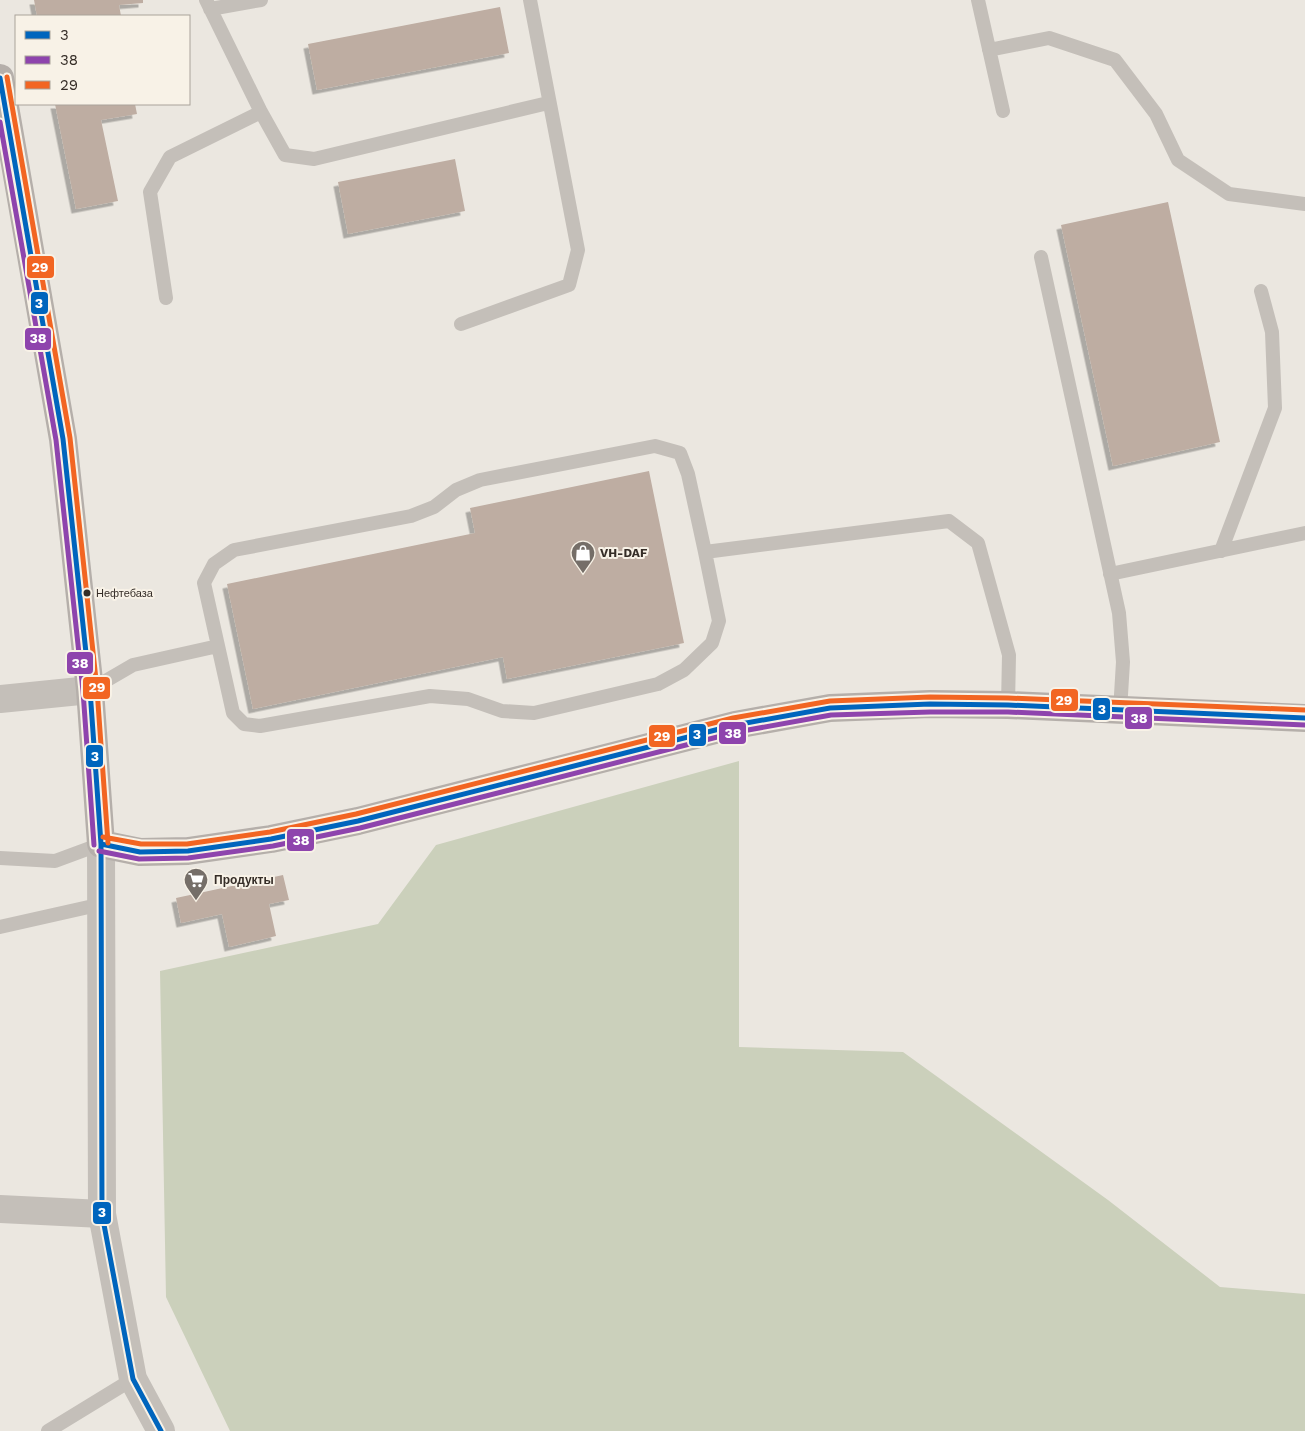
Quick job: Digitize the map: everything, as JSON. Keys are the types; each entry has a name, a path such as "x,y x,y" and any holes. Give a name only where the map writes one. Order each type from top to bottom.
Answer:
{"main road":[{"path":"0,78 63,439 90,690 101,844 140,852 188,851 272,839 358,821 735,725 830,708 930,704 1008,705 1305,718"}],"street":[{"path":"0,699 90,690"},
{"path":"101,844 102,1214 133,1379 161,1431"},
{"path":"0,1209 102,1214"}],"lane":[{"path":"261,0 208,4 261,112 285,154 314,159 548,103"},
{"path":"461,324 569,285 578,250 548,103 530,0"},
{"path":"978,0 1002,111"},
{"path":"989,50 1050,38 1115,60 1156,114 1178,160 1229,194 1305,204"},
{"path":"166,298 150,192 170,157 261,112"},
{"path":"1041,257 1119,613 1123,662 1120,711"},
{"path":"1221,551 1275,408 1272,332 1261,291"},
{"path":"655,446 680,454 688,474 706,552 719,621 712,643 684,670 658,684 534,713 502,711 468,699 430,696 260,726 244,724 233,713 204,583 214,564 234,550 411,516 434,507 456,490 480,480 655,446"},
{"path":"706,552 949,521 978,543 1009,655 1008,705"},
{"path":"1110,574 1305,533"},
{"path":"90,690 132,665 218,646"},
{"path":"0,858 55,861 101,844"},
{"path":"0,927 102,904"},
{"path":"48,1431 133,1379"}],"green space":[{"path":"739,761 739,1047 903,1052 1108,1200 1220,1287 1305,1294 1305,1431 230,1431 166,1297 160,971 378,924 436,845"}],"building":[{"path":"34,0 143,0 143,3 119,5 121,15 37,15"},
{"path":"500,7 509,53 317,90 308,44"},
{"path":"55,105 135,105 137,114 101,120 118,201 76,209"},
{"path":"455,159 465,211 348,234 338,182"},
{"path":"1168,202 1220,442 1113,466 1061,225"},
{"path":"649,471 684,643 507,679 503,657 253,709 227,584 475,533 470,508"},
{"path":"283,875 289,900 269,904 276,936 229,947 222,914 181,923 176,898"}],"transit line":[{"name":"29","path":"7,77 70,438 97,689 108,843"},
{"name":"3","path":"0,78 63,439 90,690 101,844 102,1214 133,1379 161,1431"},
{"name":"38","path":"0,122 56,440 83,691 94,845"},
{"name":"29","path":"103,837 141,844 187,844 270,832 356,814 733,718 830,701 930,697 1008,698 1305,710"},
{"name":"3","path":"101,844 140,852 188,851 271,839 358,821 735,725 830,708 930,704 1008,705 1305,718"},
{"name":"38","path":"99,851 139,859 188,858 273,846 360,828 737,732 831,715 1008,712 1305,725"}],"place":[{"name":"VH-DAF","path":"583,574"},
{"name":"Нефтебаза","path":"87,593"},
{"name":"Продукты","path":"196,901"}]}
